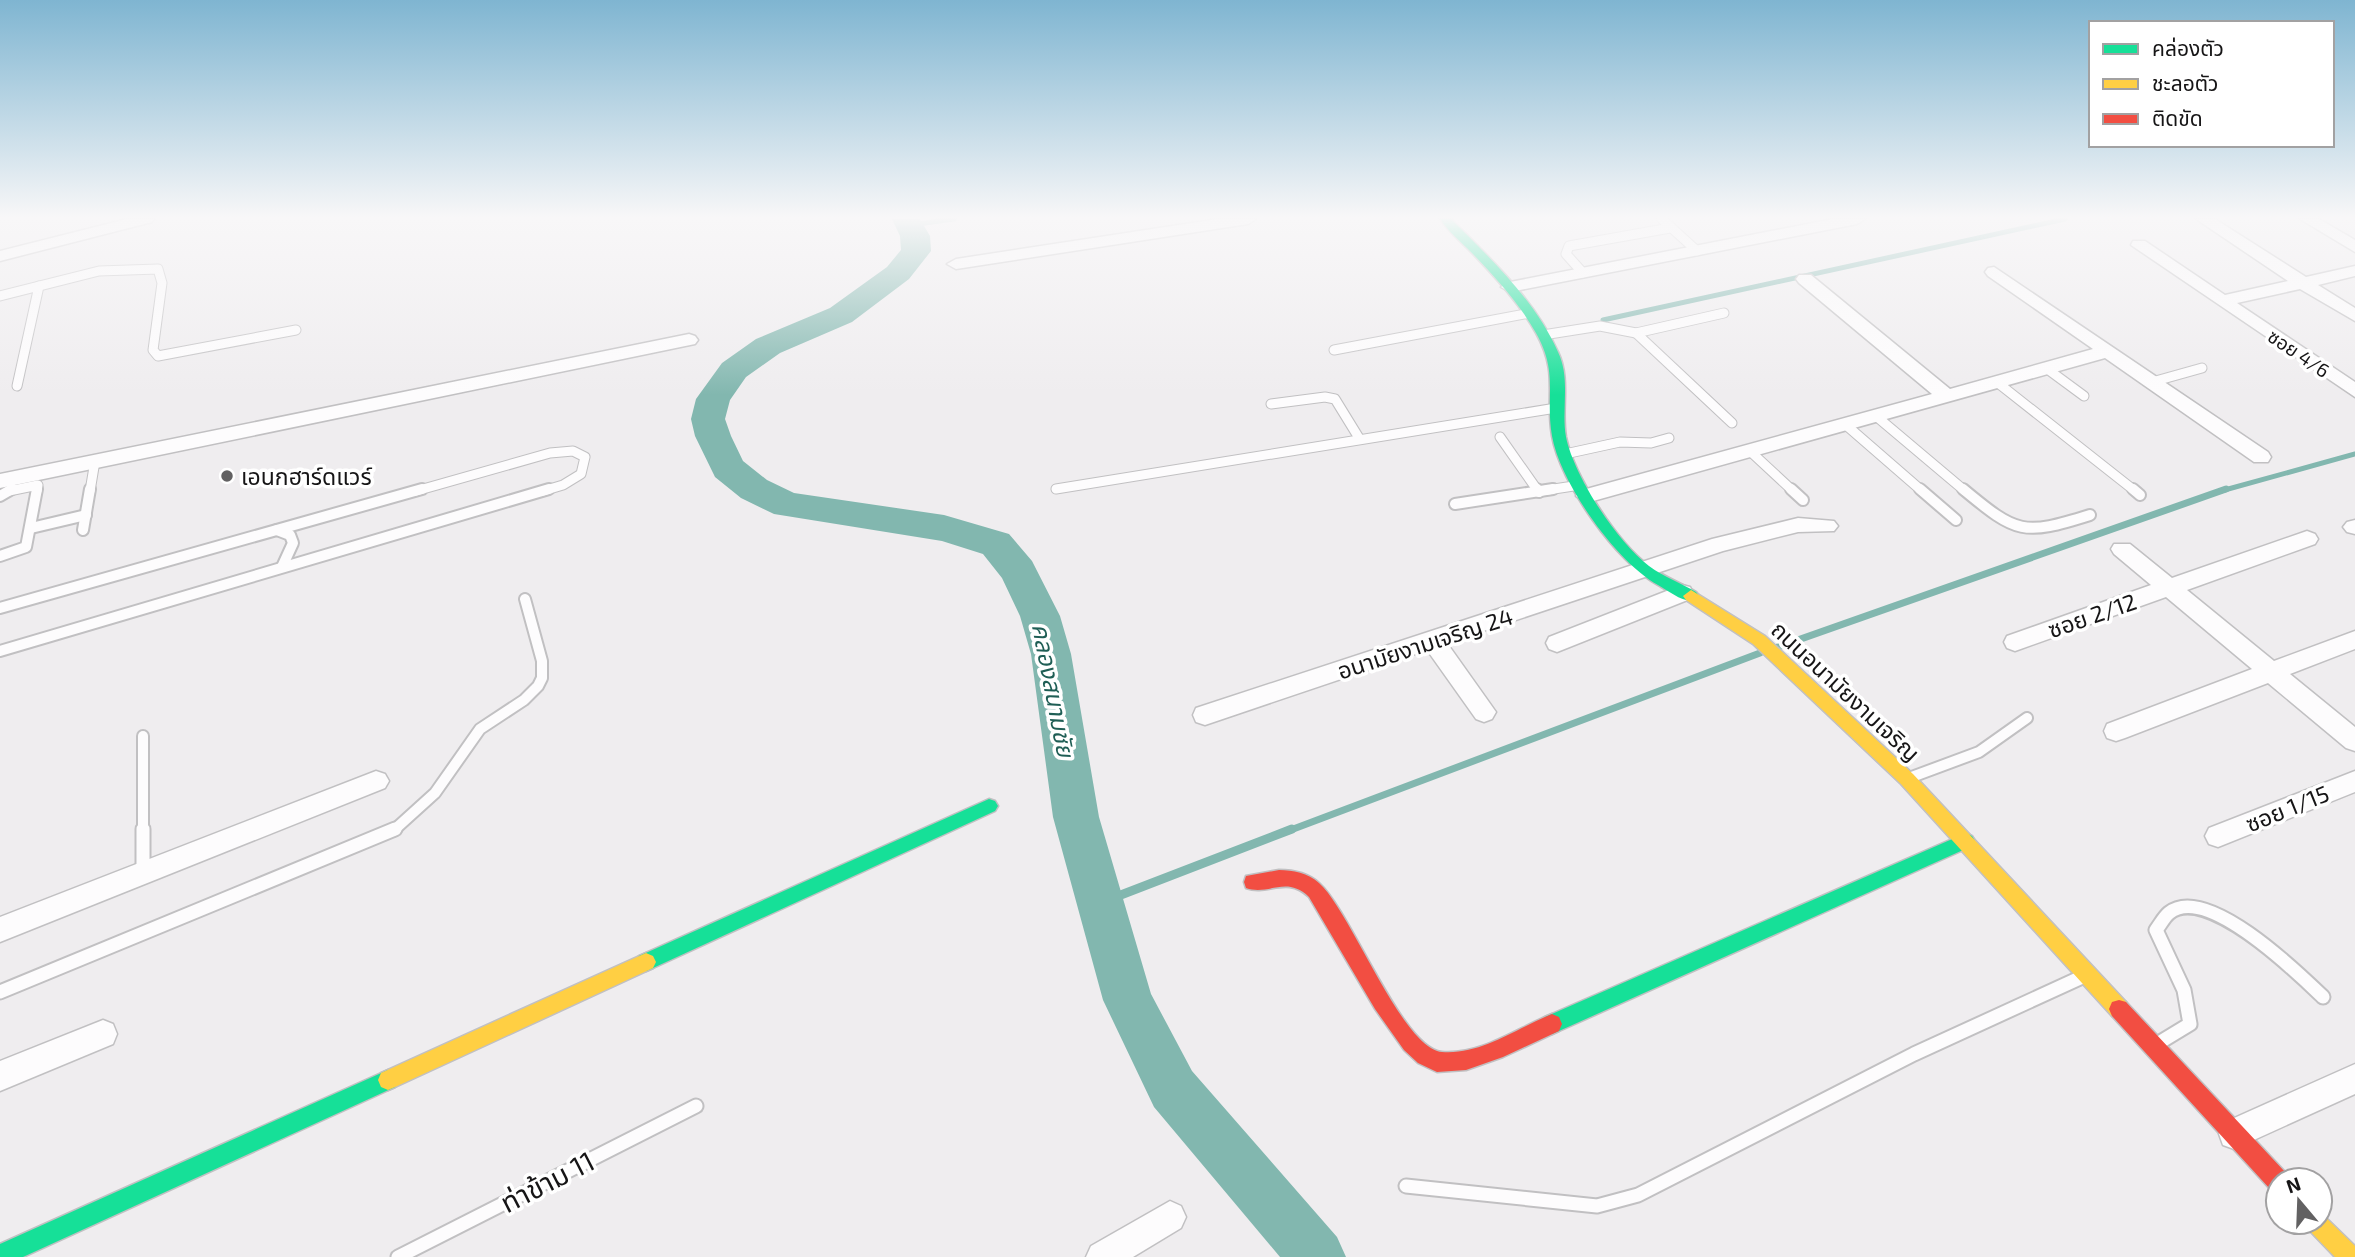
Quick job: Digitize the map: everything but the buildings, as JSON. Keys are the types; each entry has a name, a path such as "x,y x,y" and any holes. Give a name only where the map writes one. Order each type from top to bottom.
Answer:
{"street":[{"name":"ถนนอนามัยงามเจริญ","path":"1501,278 1530,313 1559,371 1556,408 1559,440 1583,491 1613,537 1643,569 1721,613 1759,640 1907,779 2264,1166"},
{"path":"1510,287 1559,278"},
{"path":"2002,278 2261,457"},
{"name":"ซอย 4/6","path":"2188,278 2355,391"},
{"path":"2296,278 2355,316"},
{"path":"2223,301 2327,278"},
{"path":"1805,279 1948,397"},
{"path":"0,481 689,340"},
{"path":"1583,491 1751,452 2108,351"},
{"path":"1643,569 1769,530 1798,525 1827,526"},
{"name":"ซอย 2/12","path":"2015,642 2306,539"},
{"path":"2122,549 2355,741"},
{"name":"อนามัยงามเจริญ 24","path":"1205,715 1643,569"},
{"path":"1556,643 1682,593"},
{"path":"2116,731 2355,640"},
{"path":"1433,641 1484,712"},
{"path":"0,930 376,781"},
{"name":"ซอย 1/15","path":"2218,836 2355,781"},
{"path":"0,1256 989,806"},
{"path":"1253,882 1281,877 1306,883 1323,901 1396,1025 1419,1051 1434,1062 1468,1061 1966,841"},
{"path":"0,1076 103,1034"},
{"path":"2234,1134 2355,1079"},
{"path":"1102,1257 1170,1217"},
{"path":"2330,1236 2350,1257"}],"lane":[{"path":"0,296 83,278"},
{"path":"160,278 153,350 158,356 296,330"},
{"path":"17,386 39,286"},
{"path":"1334,349 1530,313"},
{"path":"1543,335 1600,326 1636,333 1724,313"},
{"path":"1636,333 1732,423"},
{"path":"2046,368 2084,396"},
{"path":"2152,382 2202,368"},
{"path":"1998,383 2140,495"},
{"path":"1271,404 1325,397 1335,399 1359,438"},
{"path":"1056,489 1556,408"},
{"path":"1876,416 2000,520 2014,527 2038,531 2090,515"},
{"path":"1846,425 1956,520"},
{"path":"1500,437 1539,492"},
{"path":"1565,454 1620,442 1651,443 1669,438"},
{"path":"0,608 550,453 567,450 585,457 581,474 563,485 0,652"},
{"path":"1751,452 1803,500"},
{"path":"83,530 95,461"},
{"path":"0,496 12,489 38,485 26,547 0,556"},
{"path":"1455,504 1539,492 1583,491"},
{"path":"31,528 86,515"},
{"path":"277,530 290,535 293,543 282,567"},
{"path":"0,992 394,831 422,809 445,781 477,732 493,717 528,695 541,682 544,670 526,599"},
{"path":"1907,779 1979,752 2027,718"},
{"path":"143,736 143,873"},
{"path":"2154,1046 2190,1024 2192,1017 2186,996 2156,930 2161,917 2172,909 2187,906 2207,911 2254,935 2323,996"},
{"path":"1406,1186 1597,1206 1638,1195 1914,1054 2087,975"},
{"name":"ท่าข้าม 11","path":"398,1257 696,1106"}],"waterway":[{"name":"คลองสนามชัย","path":"892,278 841,315 768,346 734,370 713,399 708,419 713,436 728,468 754,489 787,505 944,528 996,544 1018,571 1040,616 1051,654 1076,817 1128,1000 1173,1089 1317,1257"},
{"path":"1603,320 1797,278"},
{"path":"2221,491 2355,454"},
{"path":"1775,648 2226,489"},
{"path":"1288,831 1760,653"},
{"path":"1100,903 1292,829"}],"traffic: fast":[{"path":"1501,278 1531,315 1552,352 1558,372 1559,436 1570,468 1593,508 1620,546 1644,570 1691,596"},
{"path":"646,962 989,806"},
{"path":"1552,1024 1966,841"},
{"path":"0,1256 388,1080"}],"traffic: slow":[{"path":"1691,596 1759,640 1907,779 2119,1009"},
{"path":"388,1080 646,962"},
{"path":"2330,1236 2350,1257"}],"traffic: jam":[{"path":"1253,882 1293,879 1305,883 1315,891 1396,1024 1425,1056 1437,1062 1481,1056 1552,1024"},
{"path":"2119,1009 2264,1166"}],"place":[{"name":"เอนกฮาร์ดแวร์","path":"227,476"}]}
